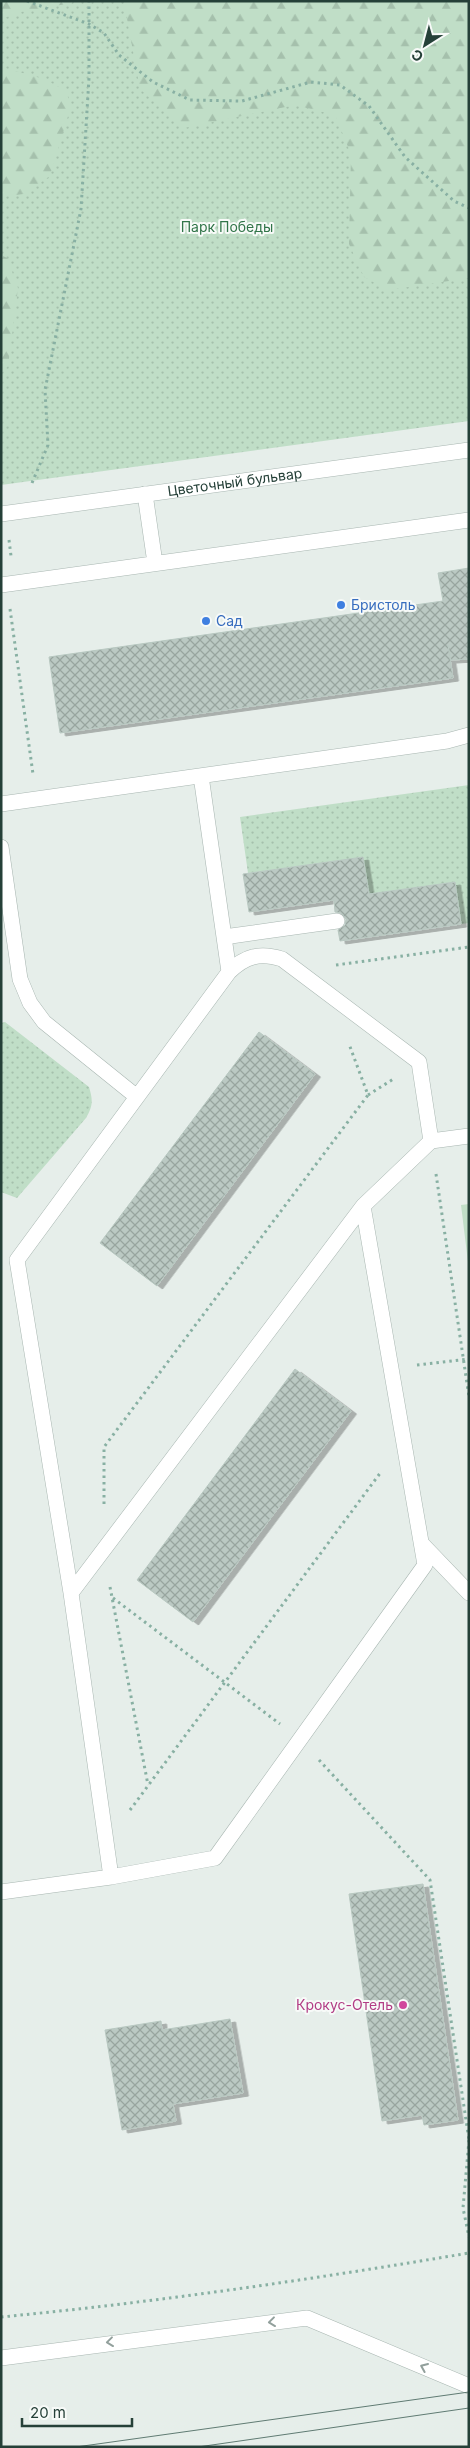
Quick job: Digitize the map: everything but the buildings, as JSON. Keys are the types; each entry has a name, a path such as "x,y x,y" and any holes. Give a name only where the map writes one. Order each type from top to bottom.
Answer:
{"street":[{"name":"Цветочный бульвар","path":"1,514 469,450"},
{"path":"145,494 155,563"},
{"path":"6,584 469,520"},
{"path":"1,804 447,741 469,735"},
{"path":"201,776 228,972"},
{"path":"1,847 20,979 30,1003 44,1022 137,1097"},
{"path":"224,937 337,921"},
{"path":"111,1877 71,1592 16,1260 228,972 247,958 259,955 282,959 419,1062 431,1141"},
{"path":"71,1592 363,1206 431,1141 469,1136"},
{"path":"1,1892 111,1877 215,1858 425,1565 363,1206"},
{"path":"422,1544 469,1593"},
{"path":"1,2358 307,2318 469,2386"}],"path":[{"path":"27,1 89,24 104,33 119,55 153,82 190,100 242,101 311,82 340,85 369,106 405,157 454,201 469,208"},
{"path":"37,798 6,584 13,564 8,537 48,445 45,390 81,209 89,78 89,1"},
{"path":"297,971 469,946"},
{"path":"148,1785 103,1550 104,1447 368,1095 348,1041"},
{"path":"431,1141 469,1397"},
{"path":"391,1368 469,1359"},
{"path":"106,1843 404,1440"},
{"path":"112,1598 300,1739 430,1880 469,2140 463,2208 469,2236"},
{"path":"1,2317 60,2311 362,2271 469,2253"}],"green space":[{"name":"Парк Победы","path":"1,1 469,1 469,421 1,485"},
{"path":"1,1 73,1 72,3 20,12 1,19"},
{"path":"126,1 469,1 469,278 388,290 364,277 349,244 351,154 335,115 295,105 184,128 140,89 126,13"},
{"path":"1,67 44,79 66,91 71,106 50,176 23,194 1,197"},
{"path":"1,255 7,258 18,288 8,366 1,373"},
{"path":"469,785 469,923 461,924 455,882 369,894 363,857 248,873 240,817"},
{"path":"5,1022 89,1087 92,1099 86,1118 17,1198 1,1192 1,1023"},
{"path":"469,1204 469,1270 461,1205"}],"tram line":[{"path":"76,2447 469,2392"},
{"path":"198,2447 469,2408"}],"place":[{"name":"Бристоль","path":"341,605"},
{"name":"Сад","path":"206,621"},
{"name":"Крокус-Отель","path":"403,2005"}]}
